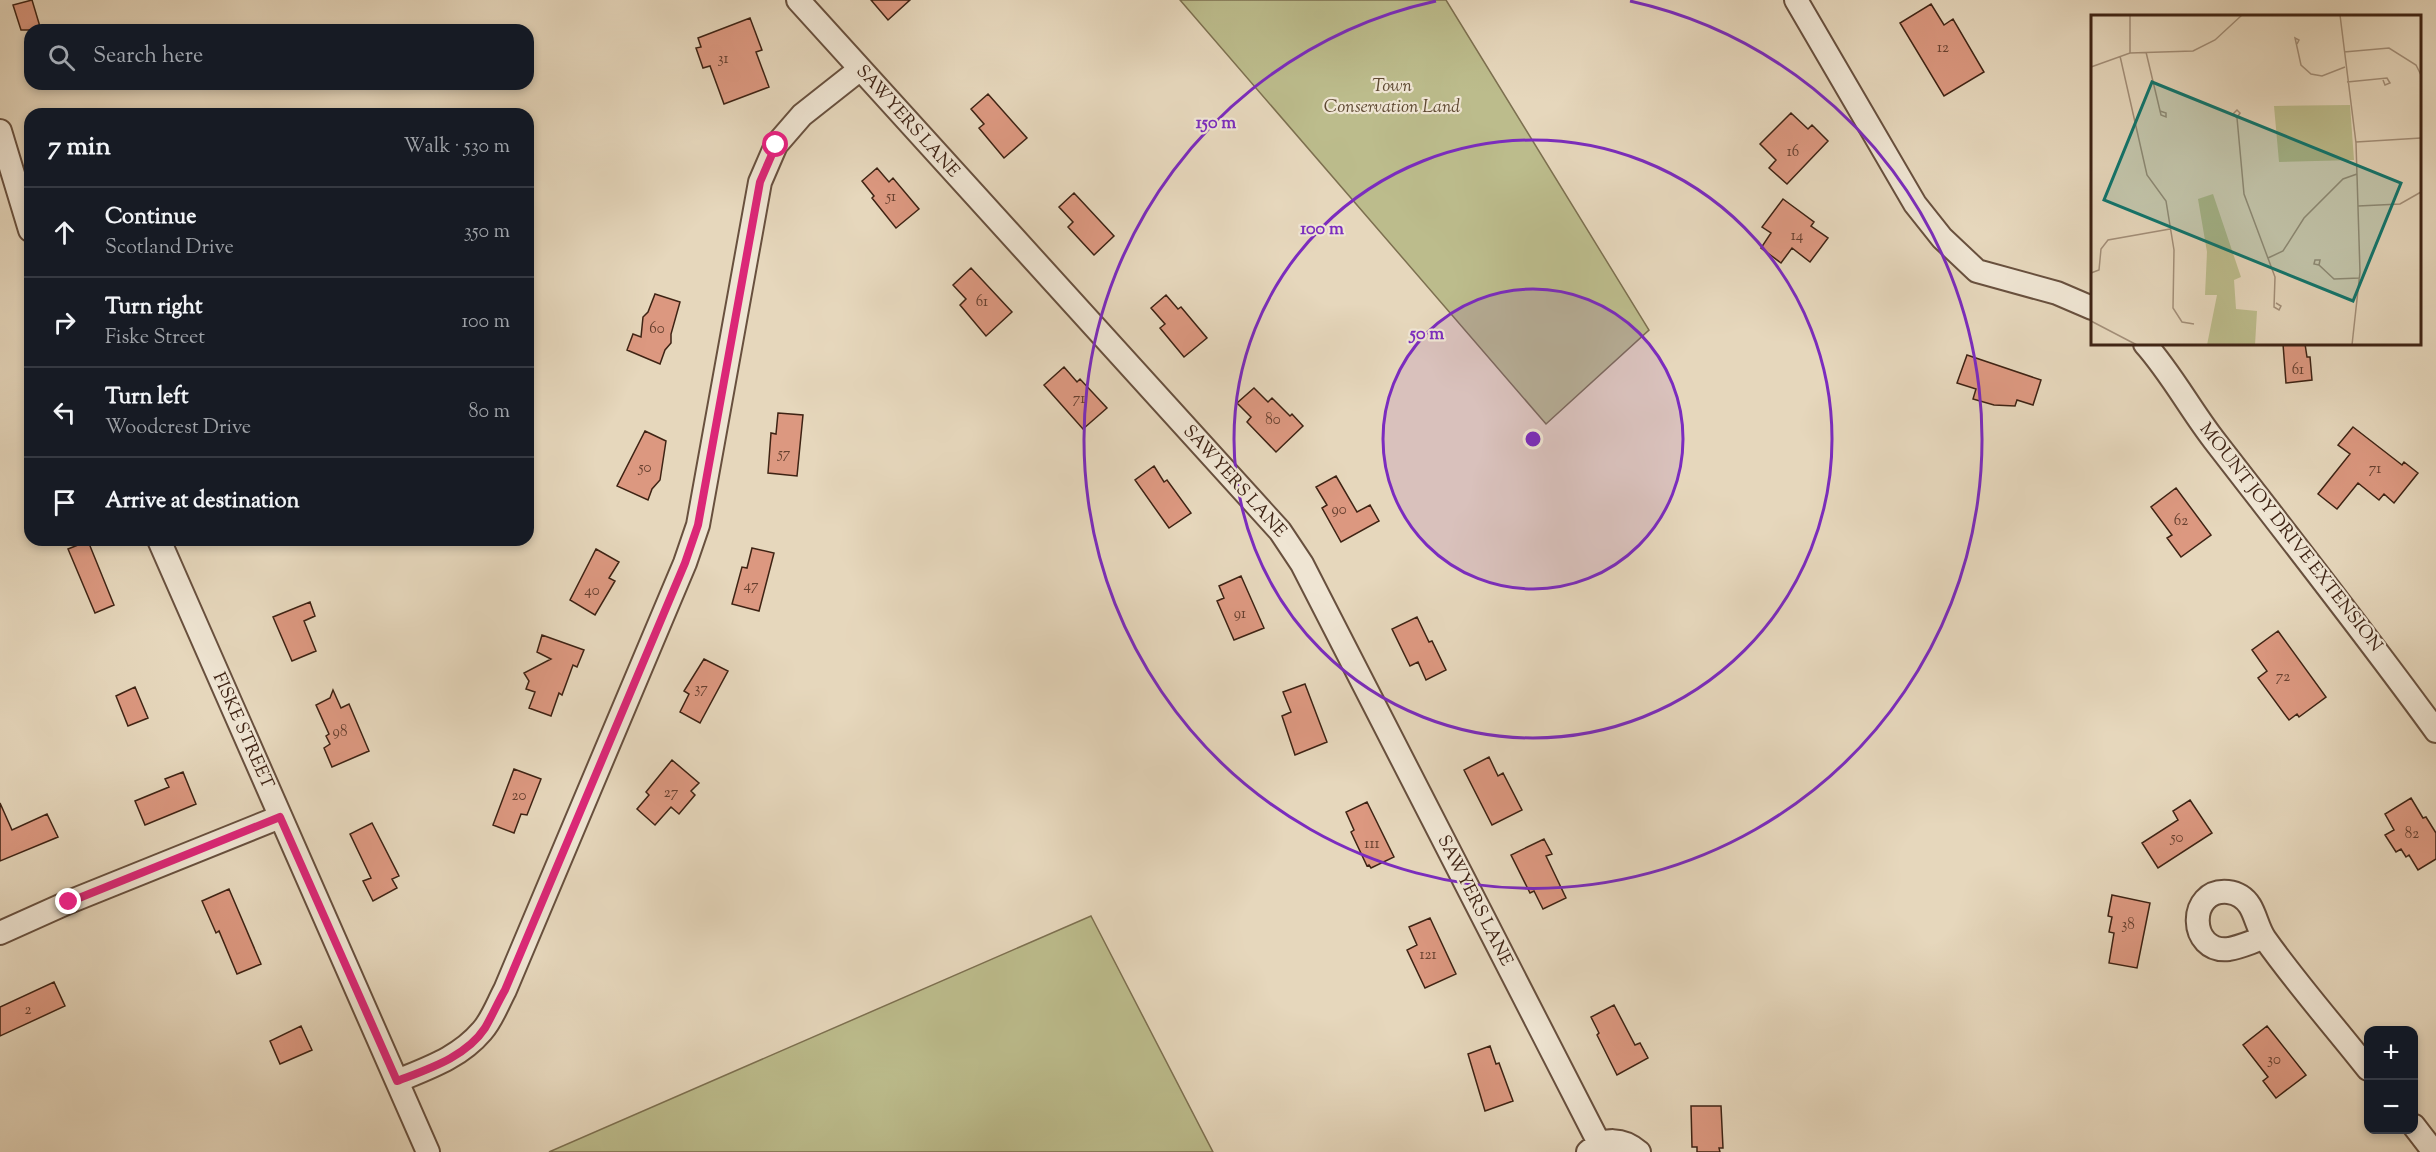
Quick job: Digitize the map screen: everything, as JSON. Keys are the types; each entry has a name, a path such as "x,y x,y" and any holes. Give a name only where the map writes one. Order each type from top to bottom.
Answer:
{"street":[{"name":"SAWYERS LANE","path":"798,0 859,70 1280,531 1302,564 1593,1148 1609,1140 1630,1144 1639,1152"},
{"path":"1796,0 1915,204 1942,238 1977,271 2057,293 2091,308"},
{"path":"397,1081 441,1063 464,1049 483,1030 505,990 676,585 698,525 760,182 776,145 802,116 859,70"},
{"path":"0,131 24,205"},
{"name":"MOUNT JOY DRIVE EXTENSION","path":"2146,345 2155,355 2194,415 2370,640 2436,731"},
{"name":"FISKE STREET","path":"162,546 428,1152"},
{"path":"0,933 69,902 280,817"},
{"path":"2264,938 2364,1064"},
{"path":"2418,1131 2434,1152"}],"green space":[{"name":"Town Conservation Land","path":"1180,0 1446,0 1649,330 1546,424"},
{"path":"1091,916 1213,1152 549,1152"}],"building":[{"path":"32,0 39,24 24,24 24,30 21,30 13,5"},
{"path":"871,0 910,0 888,20"},
{"path":"1931,4 1944,25 1953,19 1984,72 1944,96 1900,23"},
{"path":"750,18 762,50 756,52 769,87 724,104 710,66 703,68 696,48 701,47 698,38"},
{"path":"988,94 1027,138 1004,158 979,128 984,124 971,109"},
{"path":"1791,113 1808,129 1812,125 1828,141 1787,184 1769,168 1776,160 1760,144"},
{"path":"877,168 889,182 893,178 919,209 896,228 872,198 874,196 862,181"},
{"path":"1074,193 1114,236 1094,255 1068,227 1073,222 1059,207"},
{"path":"1783,199 1814,222 1811,226 1828,238 1810,262 1792,248 1781,263 1761,248 1771,233 1762,227"},
{"path":"971,268 1012,312 986,336 960,305 966,299 953,285"},
{"path":"655,294 680,302 671,334 671,343 665,350 660,364 627,350 633,334 641,337 643,317 648,312"},
{"path":"1166,295 1178,309 1181,307 1207,338 1184,357 1160,328 1165,324 1151,308"},
{"path":"2283,345 2305,345 2307,357 2310,357 2312,380 2286,383"},
{"path":"1967,355 2041,380 2033,405 2017,400 2015,406 1994,405 1973,399 1976,389 1957,383"},
{"path":"1064,367 1077,382 1080,379 1107,408 1083,429 1044,385"},
{"path":"1254,388 1268,402 1272,398 1303,426 1276,452 1247,422 1251,417 1237,403"},
{"path":"778,413 803,415 797,476 768,473 771,433 776,434"},
{"path":"2353,427 2402,465 2404,462 2418,473 2394,503 2384,494 2379,500 2358,483 2337,509 2318,494 2350,454 2338,445"},
{"path":"645,431 666,441 660,480 652,489 648,500 617,486"},
{"path":"1154,466 1164,482 1167,480 1191,513 1169,528 1135,480"},
{"path":"1336,476 1357,512 1370,505 1379,521 1341,542 1322,508 1327,505 1316,487"},
{"path":"2176,488 2211,535 2181,557 2167,538 2172,535 2151,507"},
{"path":"76,546 90,546 114,605 95,613 68,549"},
{"path":"752,548 774,553 759,611 732,604 742,567 747,568"},
{"path":"596,549 619,562 609,578 615,581 595,615 570,600"},
{"path":"1241,576 1264,628 1234,640 1217,601 1224,598 1219,586"},
{"path":"310,602 315,616 304,621 316,651 292,661 273,617"},
{"path":"1417,617 1446,670 1426,680 1418,662 1410,666 1392,629"},
{"path":"2278,631 2326,697 2299,717 2297,714 2289,720 2258,678 2267,671 2252,650"},
{"path":"542,635 584,650 577,667 573,665 562,695 559,693 551,716 529,708 535,692 526,689 529,681 524,673 551,659 537,652"},
{"path":"704,659 728,671 700,723 680,712 689,694 684,691"},
{"path":"1305,684 1327,742 1295,755 1282,716 1291,712 1283,692"},
{"path":"135,687 148,718 128,726 116,696"},
{"path":"333,690 341,708 349,704 369,751 332,767 324,748 330,744 326,736 329,734 316,705 330,698"},
{"path":"1489,757 1498,776 1503,773 1522,810 1492,825 1464,770"},
{"path":"672,760 699,783 691,791 695,795 679,814 671,807 655,825 637,809 649,795 646,792"},
{"path":"514,769 541,779 527,815 521,814 514,833 493,825"},
{"path":"183,772 196,804 145,825 135,801 169,787 165,779"},
{"path":"2411,798 2423,818 2426,817 2436,833 2436,859 2418,870 2409,855 2406,857 2401,849 2396,852 2385,835 2394,830 2385,814"},
{"path":"2190,800 2212,833 2158,868 2142,843 2178,820 2173,811"},
{"path":"1367,802 1394,857 1371,868 1367,866 1351,832 1354,830 1346,812"},
{"path":"0,803 12,830 47,814 58,837 0,861"},
{"path":"372,823 399,876 392,879 397,888 373,901 363,881 371,878 350,834"},
{"path":"1544,839 1552,854 1546,856 1566,898 1543,909 1534,891 1530,893 1511,855"},
{"path":"229,889 261,964 237,974 219,931 216,933 202,901"},
{"path":"2112,895 2150,903 2137,968 2109,963 2114,933 2109,932 2112,917 2108,916"},
{"path":"1430,918 1456,974 1425,988 1407,950 1417,945 1409,927"},
{"path":"54,982 65,1006 0,1036 0,1007"},
{"path":"1614,1005 1635,1045 1640,1043 1648,1058 1617,1075 1597,1035 1599,1033 1591,1017"},
{"path":"301,1026 312,1050 280,1064 270,1041"},
{"path":"2267,1026 2306,1075 2276,1098 2263,1081 2268,1077 2243,1045"},
{"path":"1490,1046 1513,1101 1485,1111 1468,1054"},
{"path":"1691,1106 1721,1106 1723,1148 1719,1148 1720,1152 1697,1152 1697,1147 1692,1147"}],"route":[{"path":"69,902 280,817 397,1081 441,1063 464,1049 483,1030 505,990 685,563 698,525 760,182 776,145"}]}
